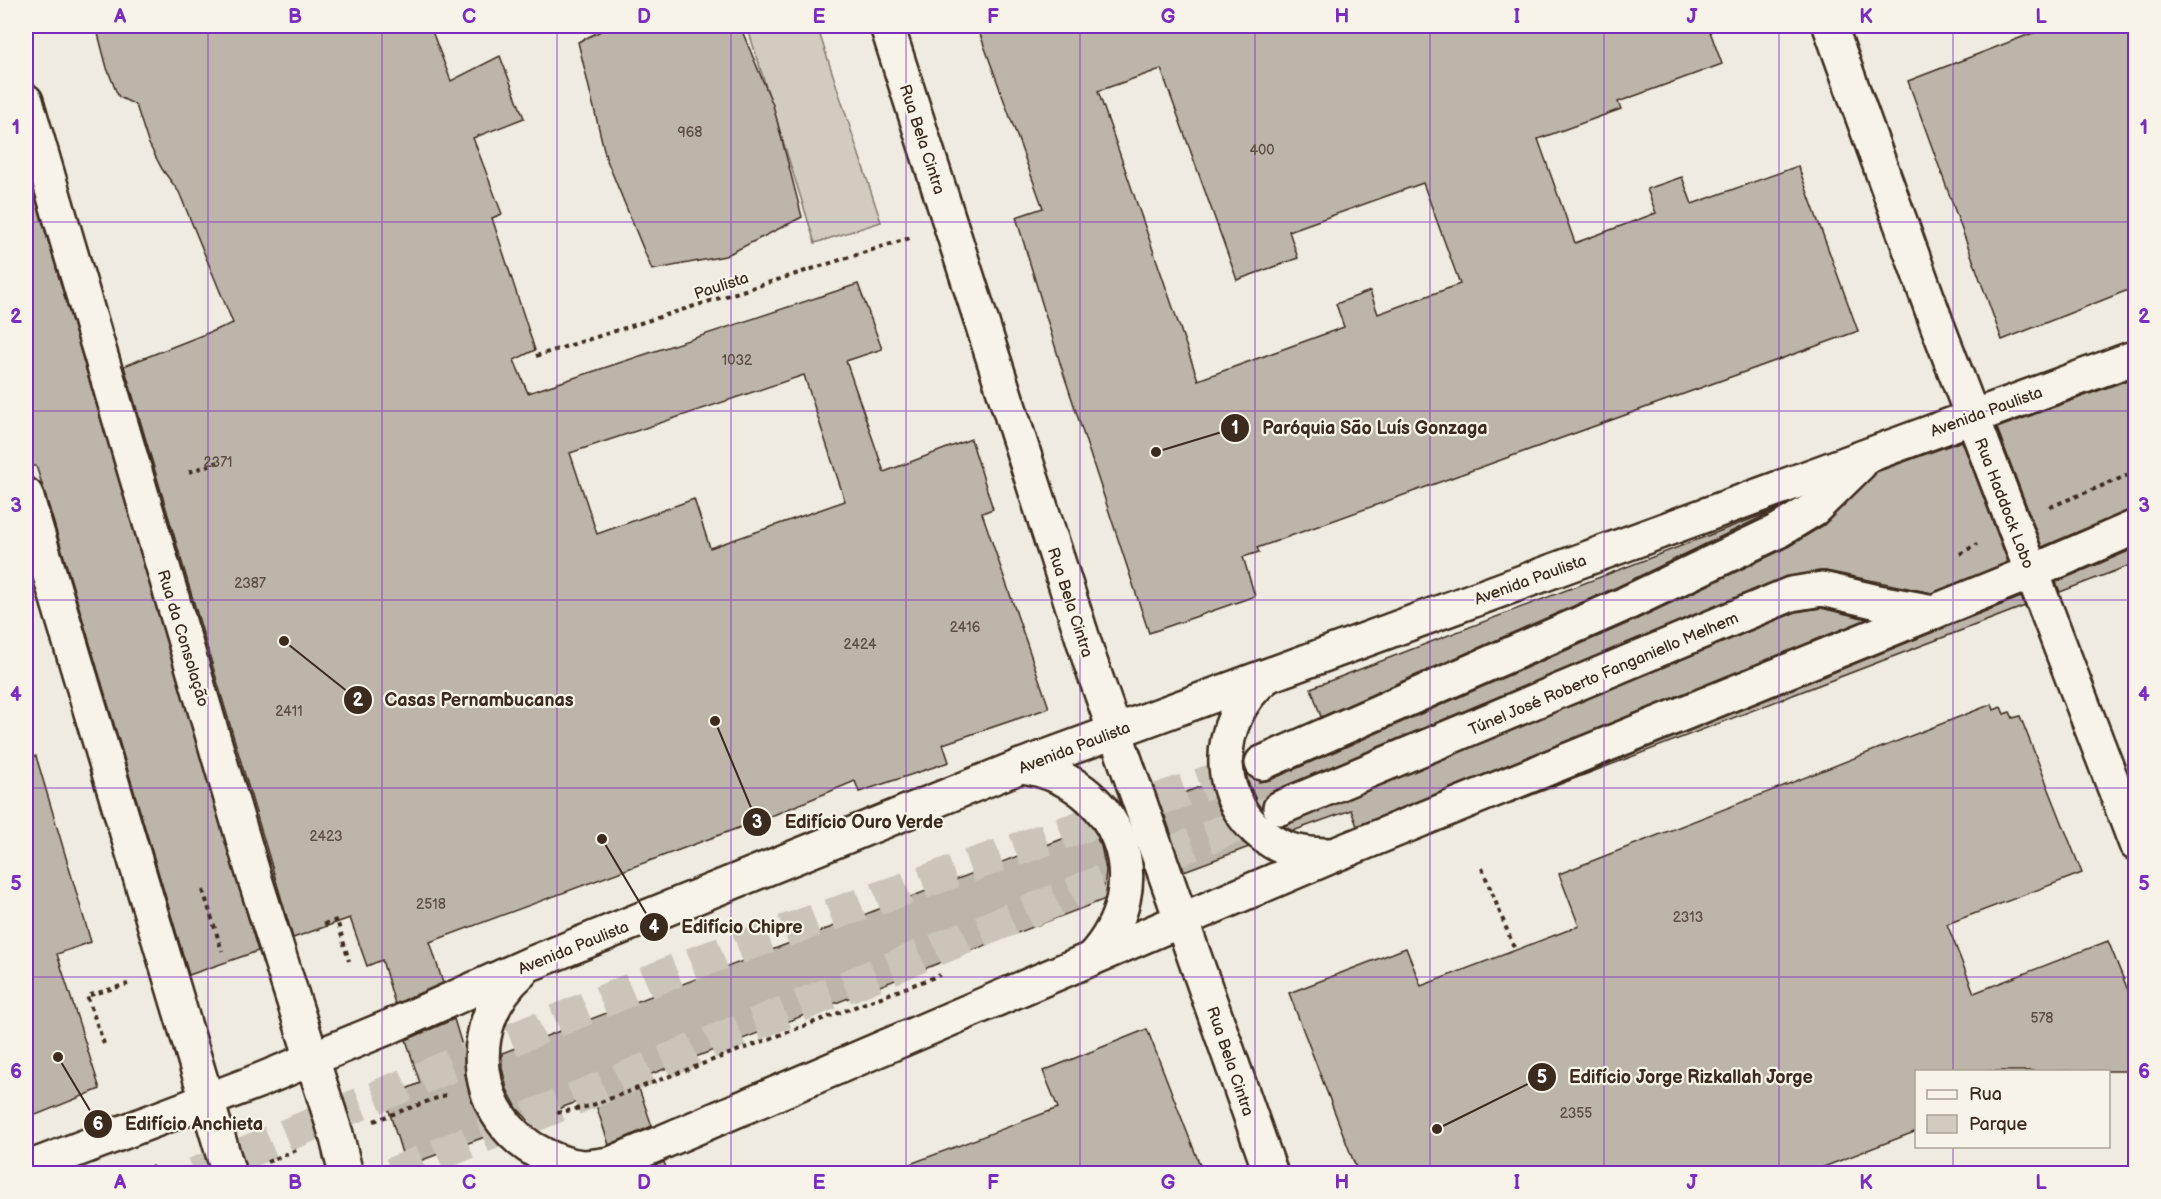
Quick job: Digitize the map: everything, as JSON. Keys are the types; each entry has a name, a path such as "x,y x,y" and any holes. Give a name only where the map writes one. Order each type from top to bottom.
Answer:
{"main road":[{"name":"Rua Bela Cintra","path":"887,26 1090,661 1271,1173"},
{"name":"Rua Haddock Lobo","path":"1830,26 1972,416 2136,844"},
{"name":"Rua da Consolação","path":"26,101 250,861 336,1134 346,1173"},
{"name":"Avenida Paulista","path":"26,1169 258,1081 389,1027 530,964 1021,766 2136,357"},
{"path":"1262,764 1625,604 1778,531 1815,509 1872,453"},
{"path":"26,495 229,1173"},
{"path":"530,964 499,996 489,1016 483,1038 481,1060 484,1081 491,1102 502,1121 515,1136 533,1150 556,1161 605,1169 1334,855 2032,572 2136,527"},
{"name":"Túnel José Roberto Fanganiello Melhem","path":"1281,808 1791,594 1822,589 1934,612"},
{"path":"1268,675 1246,697 1230,724 1225,756 1230,786 1244,815 1266,837 1279,846 1296,852 1334,855"},
{"path":"1021,766 1050,772 1076,785 1098,804 1118,837 1125,873 1123,903 1111,933 1103,947 1092,958"},
{"path":"45,1173 72,1152"}],"path":[{"name":"Paulista","path":"536,356 914,237"},
{"path":"189,472 218,462"},
{"path":"1482,868 1515,950"},
{"path":"203,890 222,951"},
{"path":"324,924 337,920 349,961"},
{"path":"104,1044 87,996 128,984"}],"green space":[{"path":"747,26 817,26 881,222 815,243"}],"building":[{"path":"96,26 430,26 451,81 500,56 524,118 473,138 502,214 492,218 535,350 514,360 528,393 858,284 882,349 846,361 884,472 971,439 993,509 982,513 1049,708 943,744 949,762 859,792 855,781 776,814 430,942 443,983 395,1004 382,960 367,966 350,918 293,938 124,366 233,323 179,192 162,169 148,142 136,105 119,97 107,68","holes":["804,375 845,501 710,548 694,499 597,534 570,453"]},
{"path":"611,26 740,26 773,105 802,217 725,256 652,270 606,158 578,42"},
{"path":"977,26 1708,26 1722,64 1618,102 1621,109 1538,139 1575,243 1656,213 1647,189 1682,177 1692,204 1798,166 1858,331 1257,548 1259,552 1243,557 1255,596 1149,633 1061,366 1016,217 1043,208","holes":["1161,69 1237,280 1298,258 1289,231 1423,183 1460,284 1378,314 1370,291 1336,304 1344,327 1198,380 1098,91"]},
{"path":"2051,26 2136,26 2136,287 2002,340 1908,81"},
{"path":"26,166 258,951 189,975 44,490 36,466 26,466"},
{"path":"2136,377 2136,509 2042,547 1997,428"},
{"path":"1962,441 2008,562 1932,593 1826,571 1784,577 1273,791 1265,797 1261,806 1256,800 1246,773 1259,782 1270,780 1633,621 1786,548 1824,525 1876,472"},
{"path":"1780,508 1617,587 1321,717 1311,688"},
{"path":"2136,548 2136,563 2060,592 2056,582"},
{"path":"2021,597 2025,606 1511,803 1941,629"},
{"path":"1821,608 1867,619 1357,826 1351,810 1293,831 1283,826 1796,612"},
{"path":"1992,704 1994,710 2001,707 2004,714 2010,712 2013,718 2020,716 2082,873 1947,924 1974,993 2108,941 2136,1010 2136,1071 1915,1070 1915,1132 1808,1173 1358,1173 1289,993 1406,948 1421,986 1579,926 1559,874"},
{"path":"36,756 91,942 57,954 100,1089 26,1119 26,757"},
{"path":"1210,783 1223,818 1241,841 1249,847 1184,871 1160,802"},
{"path":"1091,828 1101,846 1106,870 1103,900 636,1080 652,1126 609,1145 593,1096 528,1120 517,1108 507,1089 502,1068 502,1053"},
{"path":"454,1019 464,1052 465,1074 471,1100 490,1135 406,1166 385,1098 420,1083 406,1040"},
{"path":"1147,1029 1203,1173 894,1173 894,1170 1058,1108 1043,1071"},
{"path":"664,1162 668,1173 636,1173"}],"tunnel":[{"path":"195,1174 686,966 1262,763"},
{"path":"392,1174 1275,810"}],"place":[{"name":"Paróquia São Luís Gonzaga","path":"1156,452"},
{"name":"Casas Pernambucanas","path":"284,641"},
{"name":"Edifício Ouro Verde","path":"715,721"},
{"name":"Edifício Chipre","path":"602,839"},
{"name":"Edifício Anchieta","path":"58,1057"},
{"name":"Edifício Jorge Rizkallah Jorge","path":"1437,1129"}]}
